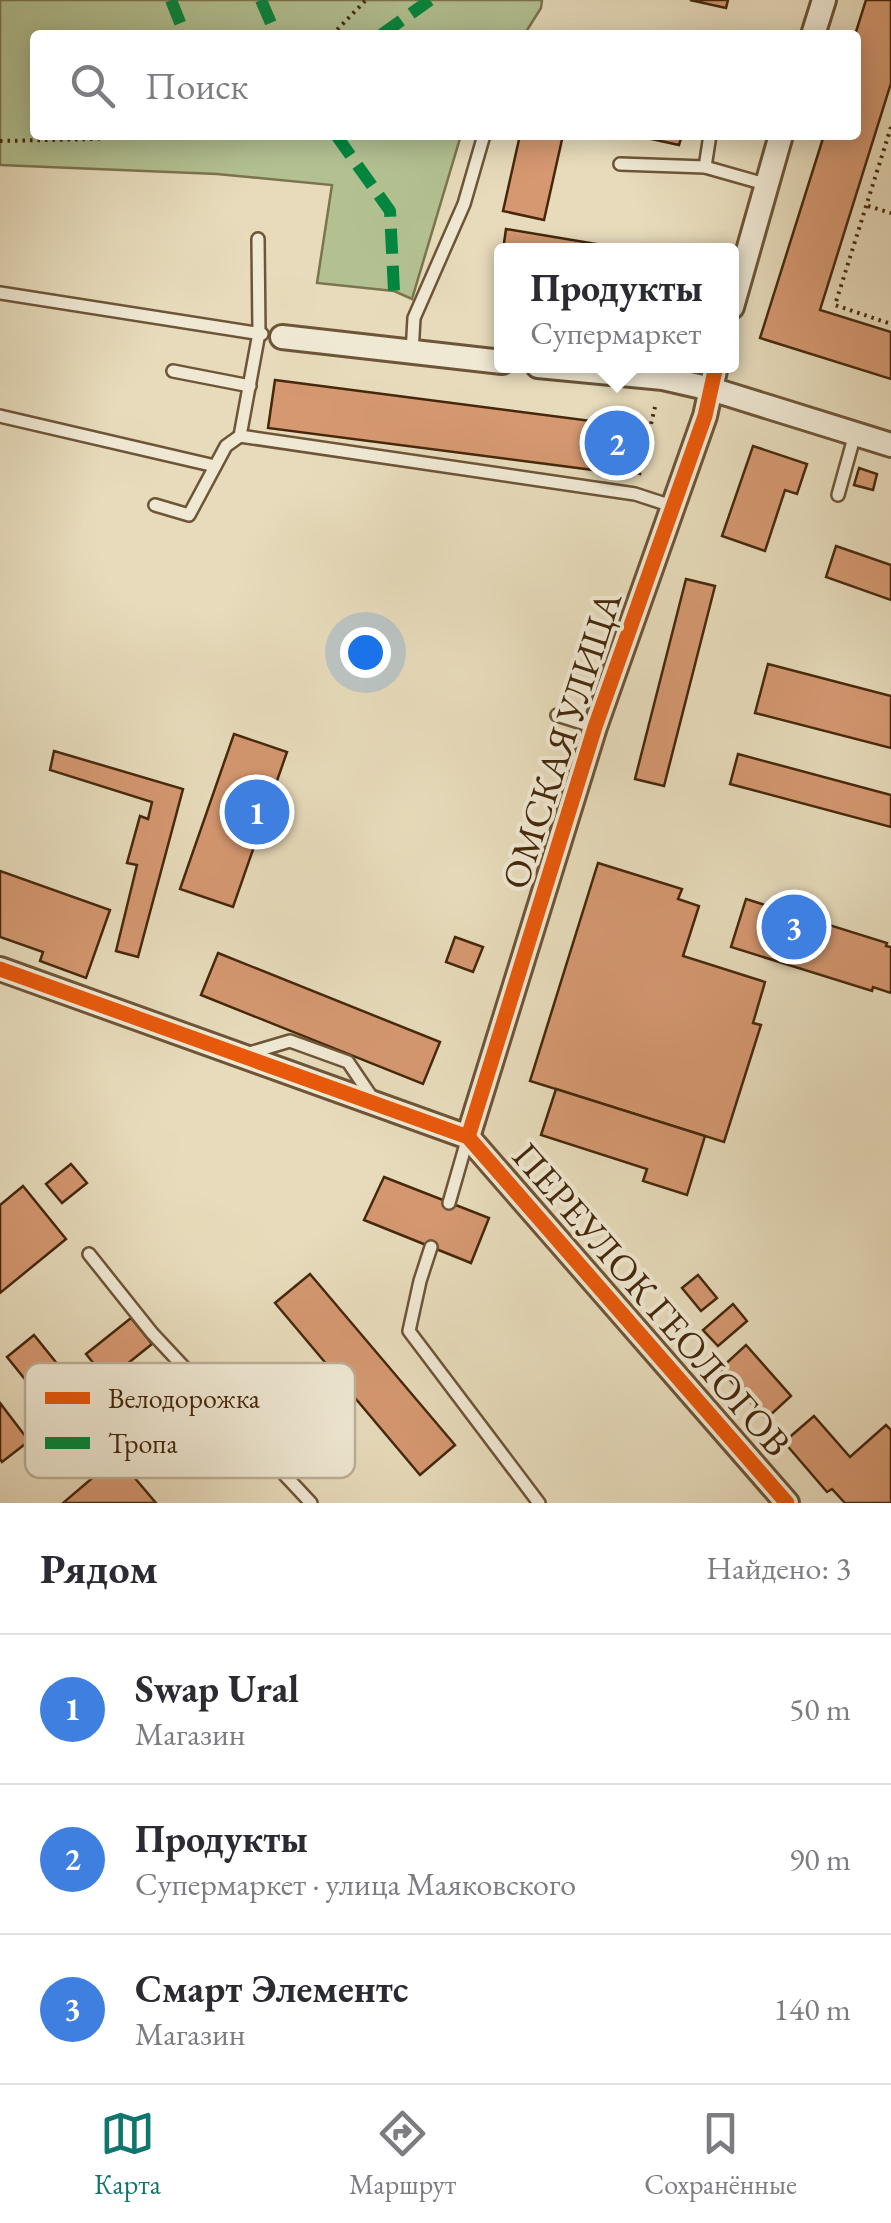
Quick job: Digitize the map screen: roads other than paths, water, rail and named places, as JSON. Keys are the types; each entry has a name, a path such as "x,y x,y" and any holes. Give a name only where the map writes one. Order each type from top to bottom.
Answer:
{"street":[{"path":"815,30 824,0"},
{"path":"739,266 778,140"},
{"path":"270,335 494,361"},
{"path":"611,373 714,377 891,445"},
{"name":"ОМСКАЯ УЛИЦА","path":"468,1137 596,727 675,507 714,377"},
{"path":"0,968 468,1137"},
{"name":"ПЕРЕУЛОК ГЕОЛОГОВ","path":"468,1137 787,1503"}],"lane":[{"path":"412,353 414,318 464,204 483,140"},
{"path":"705,167 709,140"},
{"path":"620,164 705,167 765,184"},
{"path":"155,506 188,516 226,446 240,436 250,386 270,335 258,239"},
{"path":"0,294 270,335"},
{"path":"174,371 250,386"},
{"path":"0,416 215,466"},
{"path":"838,495 855,434"},
{"path":"240,436 635,494 675,507"},
{"path":"557,715 596,727"},
{"path":"449,1203 468,1137"},
{"path":"432,1247 409,1332 539,1503"},
{"path":"89,1254 181,1363"},
{"path":"287,1478 310,1503"}],"place":[{"name":"Продукты","path":"617,443"},
{"name":"Swap Ural","path":"257,812"},
{"name":"Смарт Элементс","path":"794,927"}]}
